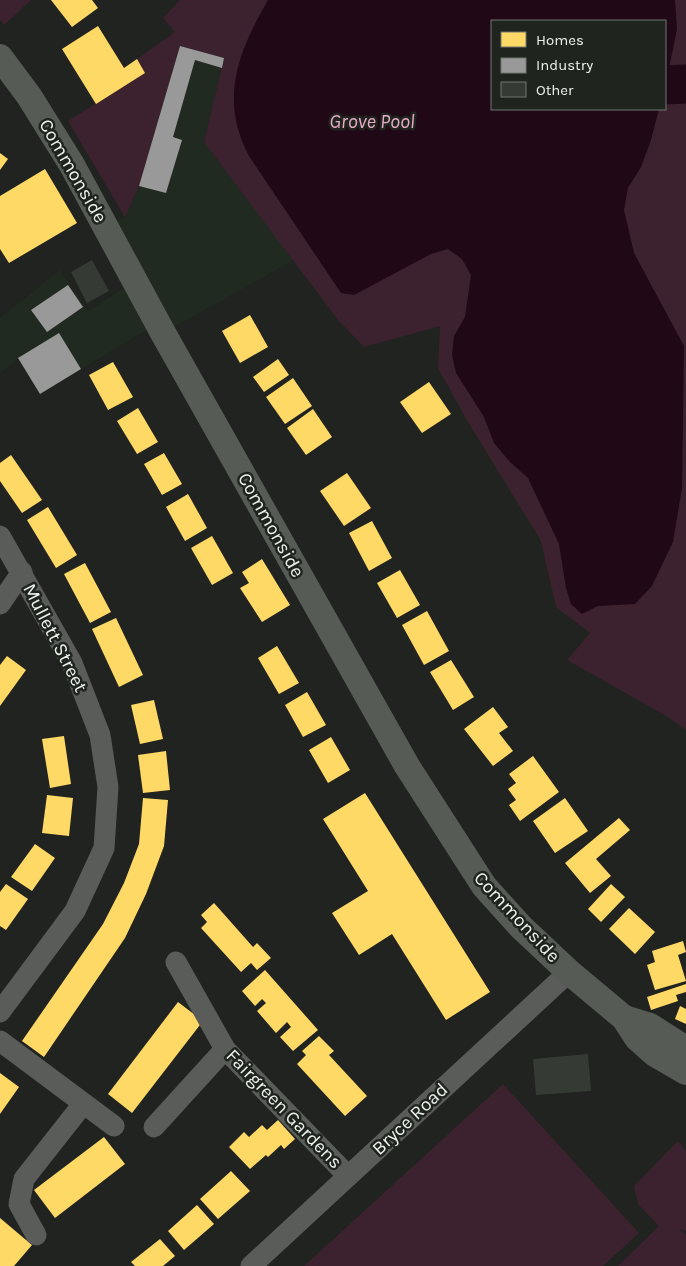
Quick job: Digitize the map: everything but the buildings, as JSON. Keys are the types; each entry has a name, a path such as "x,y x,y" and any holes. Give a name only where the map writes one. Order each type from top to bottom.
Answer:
{"main road":[{"name":"Commonside","path":"0,57 29,96 72,165 312,598 407,766 442,823 484,886 521,927 569,972 624,1018"},
{"path":"624,1018 650,1026 686,1050"},
{"path":"624,1018 637,1038 655,1054 686,1072"}],"street":[{"name":"Mullett Street","path":"0,536 72,663 100,735 108,786 104,848 75,911 0,1012"},
{"path":"0,604 22,572"},
{"name":"Fairgreen Gardens","path":"176,962 225,1049 348,1176"},
{"name":"Bryce Road","path":"251,1266 569,972"},
{"path":"0,1041 114,1126"},
{"path":"154,1127 225,1049"},
{"path":"36,1235 20,1204 24,1180 83,1104"}],"shaded area":[{"path":"0,0 31,0 4,25 0,20"},
{"name":"Grove Pool","path":"180,0 686,0 686,730 668,717 567,660 590,633 556,607 541,541 465,417 438,368 440,326 364,347 338,320 204,142 224,58 180,46 139,186 125,217 68,121 145,73 137,59 175,32 163,18"},
{"path":"180,46 224,58 204,142 294,260 163,333 158,323 40,394 18,359 0,373 0,318 60,270 88,311 135,281 106,228 125,217 139,186"},
{"path":"503,1084 639,1233 603,1266 304,1266"},
{"path":"678,1141 686,1151 686,1231 680,1230 686,1235 686,1266 618,1266 659,1226 638,1204 634,1186"}],"water":[{"name":"Grove Pool","path":"268,0 675,0 677,29 666,83 666,20 491,20 491,110 659,110 651,140 641,167 628,188 624,210 634,253 684,346 682,488 673,542 652,586 635,604 598,606 582,614 571,604 566,588 559,544 528,478 510,462 494,443 484,417 456,373 452,355 454,336 465,317 471,275 462,259 448,249 431,254 354,295 341,293 249,156 240,135 235,115 234,95 241,57 257,19"}],"waterway":[{"path":"666,85 686,84"}]}
